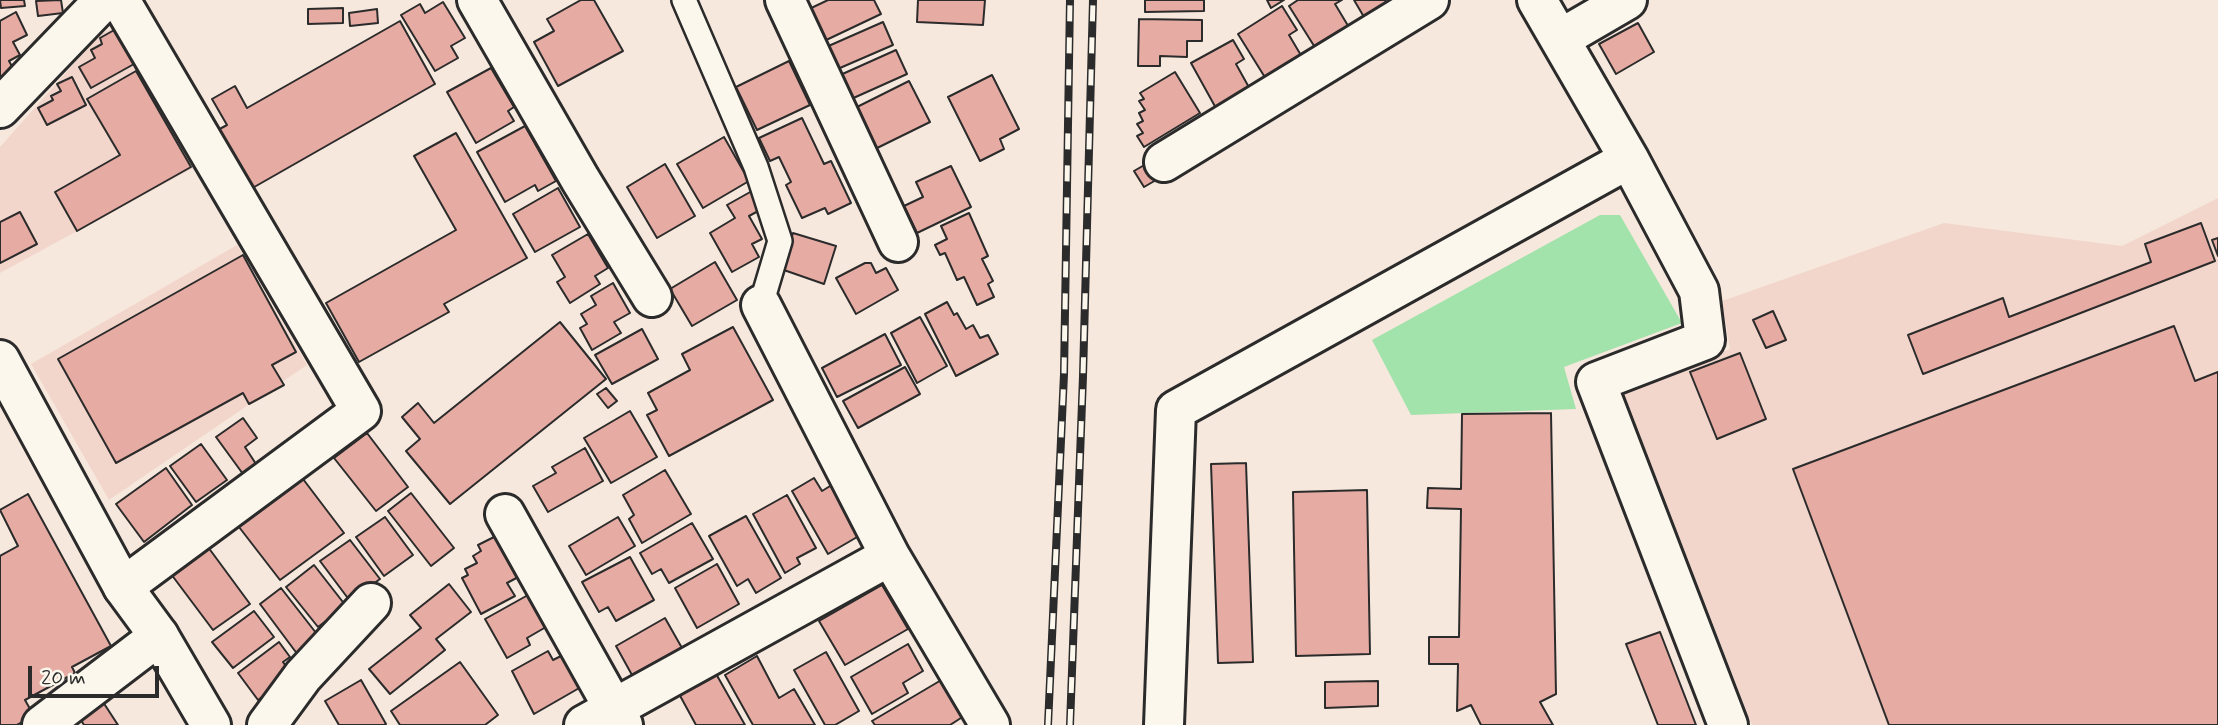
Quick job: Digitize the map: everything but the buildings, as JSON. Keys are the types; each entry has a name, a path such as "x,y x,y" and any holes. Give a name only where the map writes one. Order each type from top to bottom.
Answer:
{"street":[{"path":"0,108 104,0"},
{"path":"120,0 360,411 123,587"},
{"path":"477,0 580,179 652,297"},
{"path":"785,0 898,242"},
{"path":"1164,162 1429,0"},
{"path":"1537,0 1629,159 1699,291 1705,340 1596,382 1728,725"},
{"path":"1560,39 1627,0"},
{"path":"1164,725 1177,410 1629,159"},
{"path":"761,305 890,556 990,725"},
{"path":"0,360 123,587 159,636 211,725"},
{"path":"505,514 607,719 890,556"},
{"path":"267,725 303,676 371,603"},
{"path":"42,725 159,636"}],"lane":[{"path":"684,0 756,167 780,241 761,305"}],"shaded area":[{"path":"116,27 195,167 0,273 0,147 100,34"},
{"path":"2218,198 2218,725 1752,725 1623,392 1730,349 1722,301 1944,223 2122,246"},
{"path":"237,245 307,365 109,500 31,364"}],"green space":[{"path":"1600,215 1620,215 1682,323 1564,367 1576,409 1411,415 1372,340"}],"railway":[{"path":"1048,725 1064,374 1070,0"},
{"path":"1070,725 1093,0"}]}
